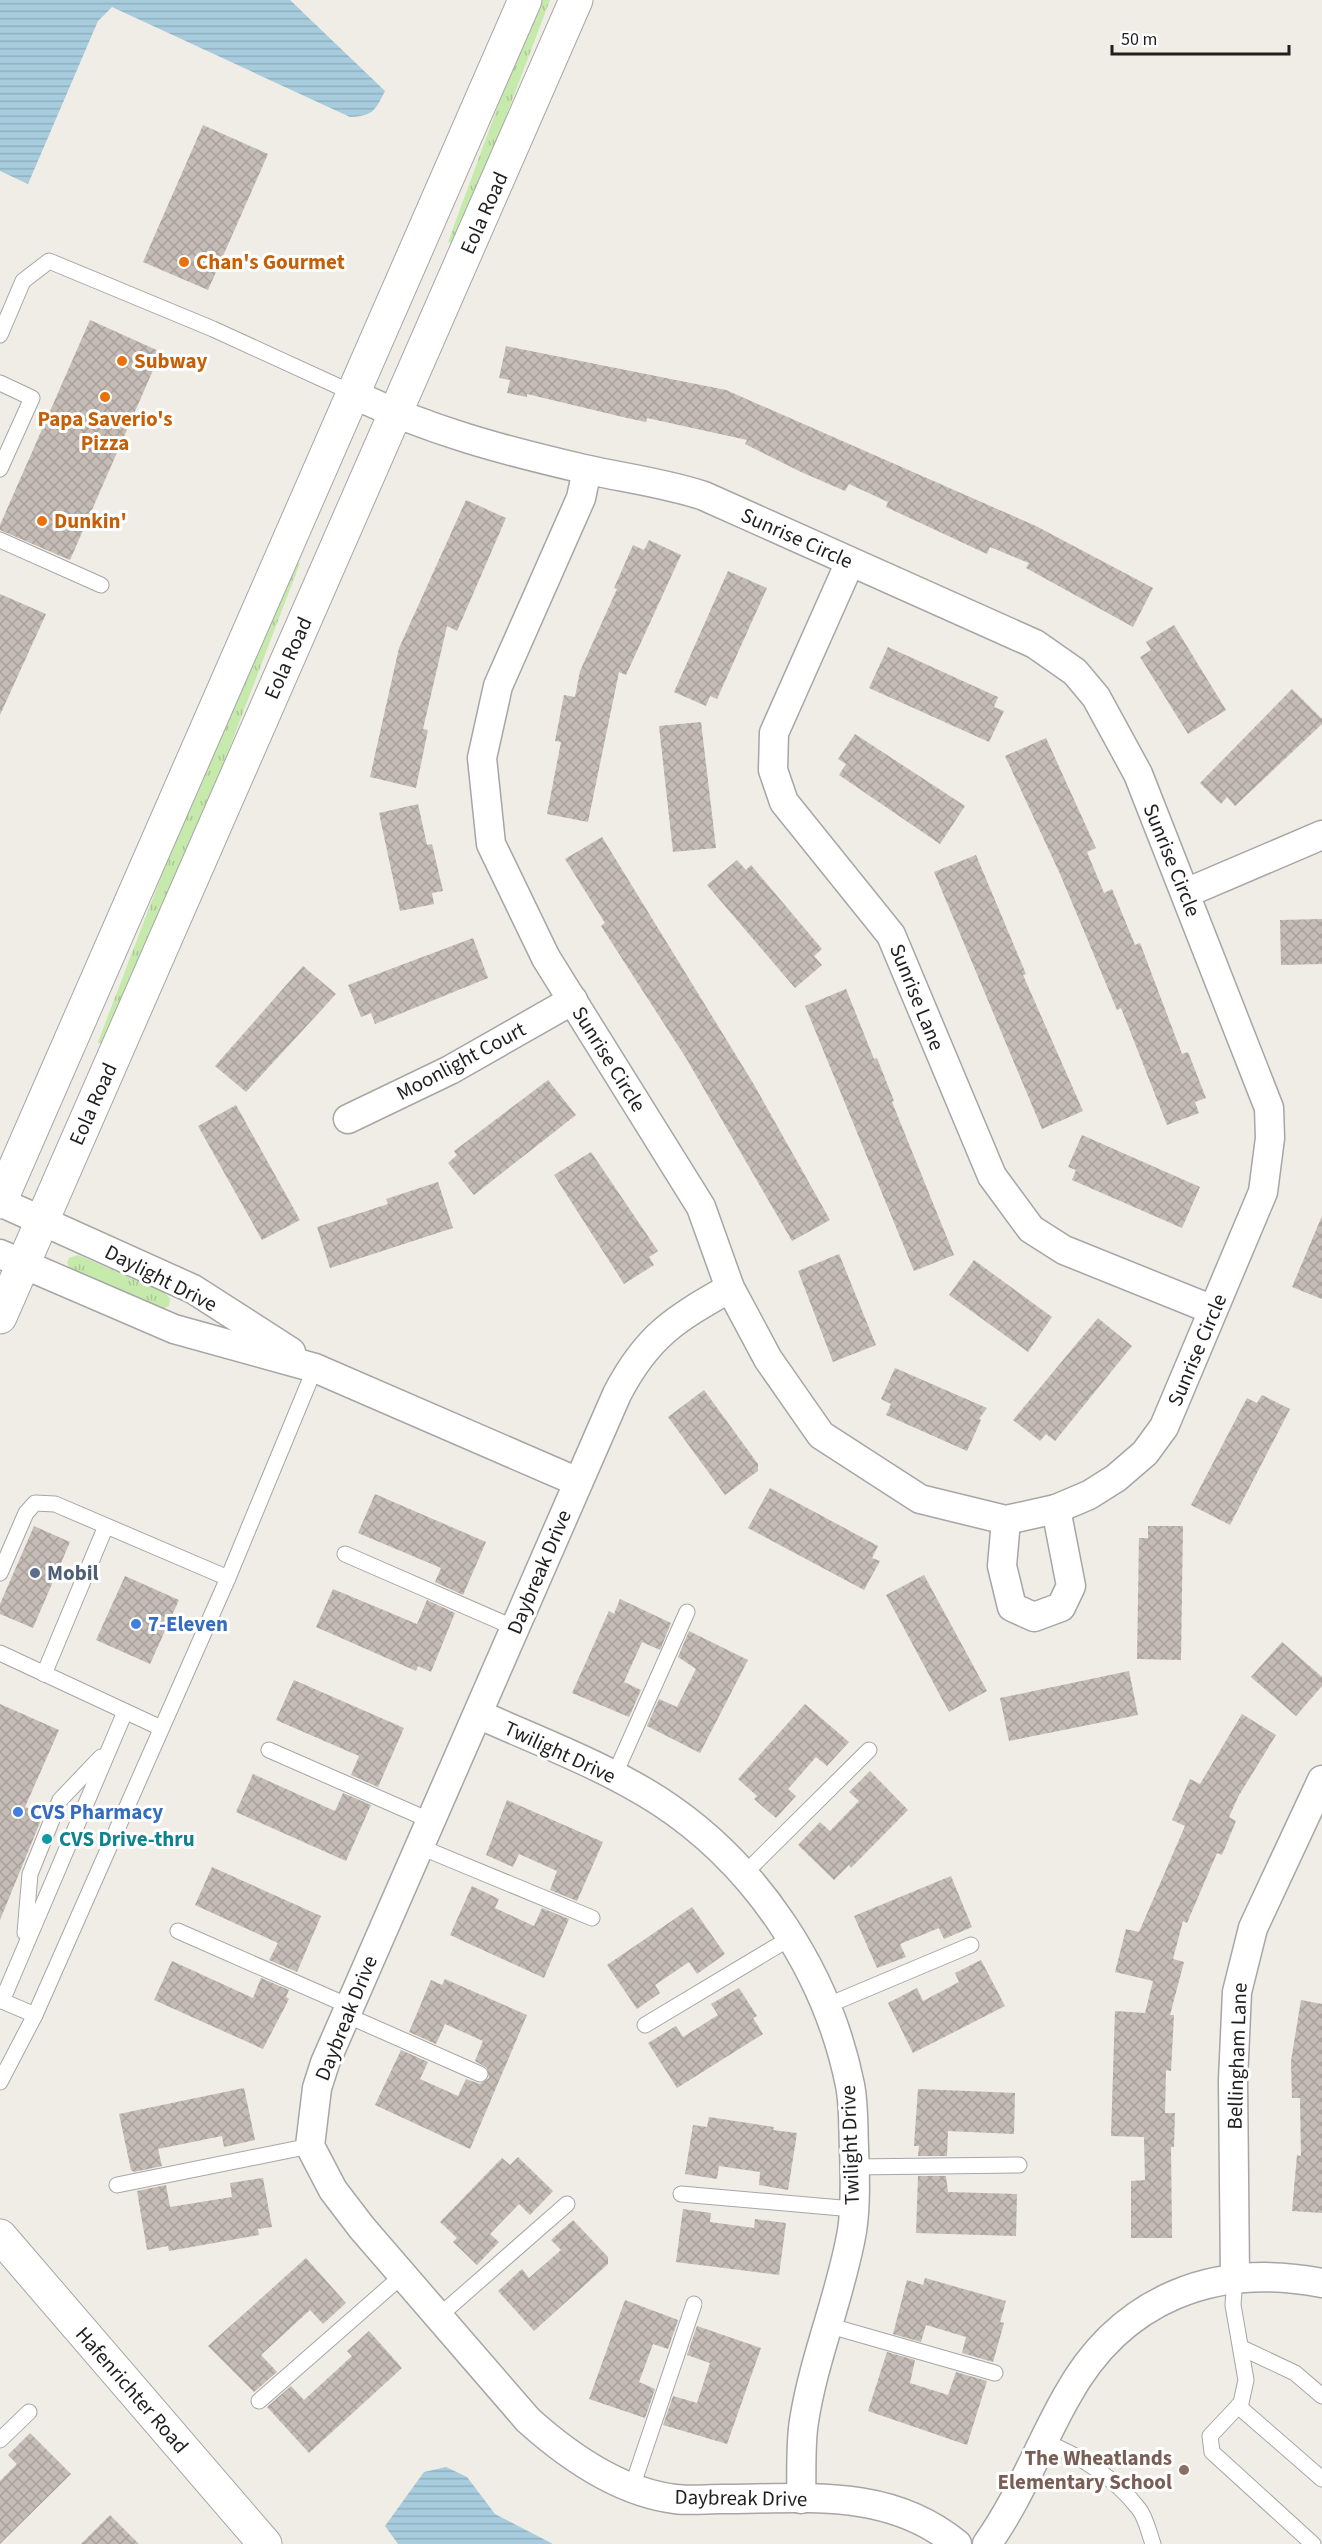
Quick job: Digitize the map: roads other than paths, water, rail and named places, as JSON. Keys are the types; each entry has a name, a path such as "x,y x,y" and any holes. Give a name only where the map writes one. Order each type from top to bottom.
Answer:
{"street":[{"path":"0,1202 355,394 525,0"},
{"name":"Eola Road","path":"0,1317 12,1259 42,1220 576,0"},
{"name":"Sunrise Circle","path":"355,394 395,414 475,443 587,470 663,484 704,496 1035,644 1075,672 1096,697 1138,774 1186,893 1269,1107 1270,1137 1263,1192 1164,1427 1144,1452 1116,1478 1089,1495 1056,1509 1006,1520 920,1499 821,1435 768,1359 730,1288 701,1207 546,958 491,844 482,758 498,686 581,498 587,470"},
{"name":"Sunrise Lane","path":"850,562 774,733 773,770 784,802 891,935 992,1176 1032,1229 1064,1250 1214,1310"},
{"path":"1186,893 1322,835"},
{"name":"Moonlight Court","path":"348,1119 450,1070 573,1000"},
{"name":"Daylight Drive","path":"0,1202 193,1289 315,1368"},
{"name":"Daylight Drive","path":"12,1259 174,1329 315,1368 578,1482"},
{"name":"Daybreak Drive","path":"730,1288 680,1315 646,1346 617,1394 325,2062 317,2088 310,2146 333,2190 528,2420 558,2446 593,2469 632,2487 675,2499 856,2500 903,2511 944,2533 957,2544"},
{"path":"1006,1520 1002,1566 1012,1607 1034,1617 1061,1607 1071,1586 1056,1509"},
{"name":"Twilight Drive","path":"478,1714 614,1776 658,1800 702,1833 744,1874 792,1937 812,1973 826,2006 851,2087 854,2167 852,2230 804,2421 801,2499"},
{"name":"Bellingham Lane","path":"1235,2278 1233,2080 1237,1992 1253,1928 1322,1780"},
{"name":"Hafenrichter Road","path":"0,2236 265,2544"},
{"path":"987,2544 1004,2520 1079,2375 1117,2332 1150,2307 1174,2294 1211,2281 1288,2276 1322,2283"}],"lane":[{"path":"0,335 23,280 49,261 213,329 355,394"},
{"path":"0,383 32,398 0,469"},
{"path":"0,540 101,585"},
{"path":"0,2082 35,2015 228,1578 315,1368"},
{"path":"0,1573 26,1513 35,1503 55,1504 228,1578"},
{"path":"44,1674 106,1526"},
{"path":"345,1554 515,1628"},
{"path":"614,1776 687,1612"},
{"path":"0,1653 161,1728"},
{"path":"35,2015 1,2000 125,1712"},
{"path":"24,1947 30,1874 60,1800 109,1748"},
{"path":"744,1874 869,1749"},
{"path":"269,1750 429,1820"},
{"path":"418,1846 592,1918"},
{"path":"178,1931 480,2074"},
{"path":"645,2025 792,1937"},
{"path":"826,2006 971,1945"},
{"path":"117,2185 310,2146"},
{"path":"854,2167 1019,2166"},
{"path":"681,2194 853,2209"},
{"path":"439,2316 567,2204"},
{"path":"259,2401 403,2275"},
{"path":"1235,2278 1233,2305 1246,2380 1241,2403 1210,2436 1212,2452 1312,2544"},
{"path":"632,2487 694,2304"},
{"path":"827,2325 995,2373"},
{"path":"1242,2348 1295,2373 1322,2396"},
{"path":"1238,2406 1322,2480"},
{"path":"0,2440 29,2412"},
{"path":"1044,2442 1073,2452 1115,2485 1140,2510 1153,2544"}],"water":[{"path":"0,0 290,0 385,91 379,103 369,114 350,117 112,7 98,21 28,184 0,171"},
{"path":"446,2467 467,2477 495,2514 553,2544 398,2544 385,2526 424,2472"}],"place":[{"name":"Chan's Gourmet","path":"184,262"},
{"name":"Subway","path":"122,361"},
{"name":"Papa Saverio's Pizza","path":"105,397"},
{"name":"Dunkin'","path":"42,521"},
{"name":"Mobil","path":"35,1573"},
{"name":"7-Eleven","path":"136,1624"},
{"name":"CVS Pharmacy","path":"18,1812"},
{"name":"CVS Drive-thru","path":"47,1839"},
{"name":"The Wheatlands Elementary School","path":"1184,2470"}]}
